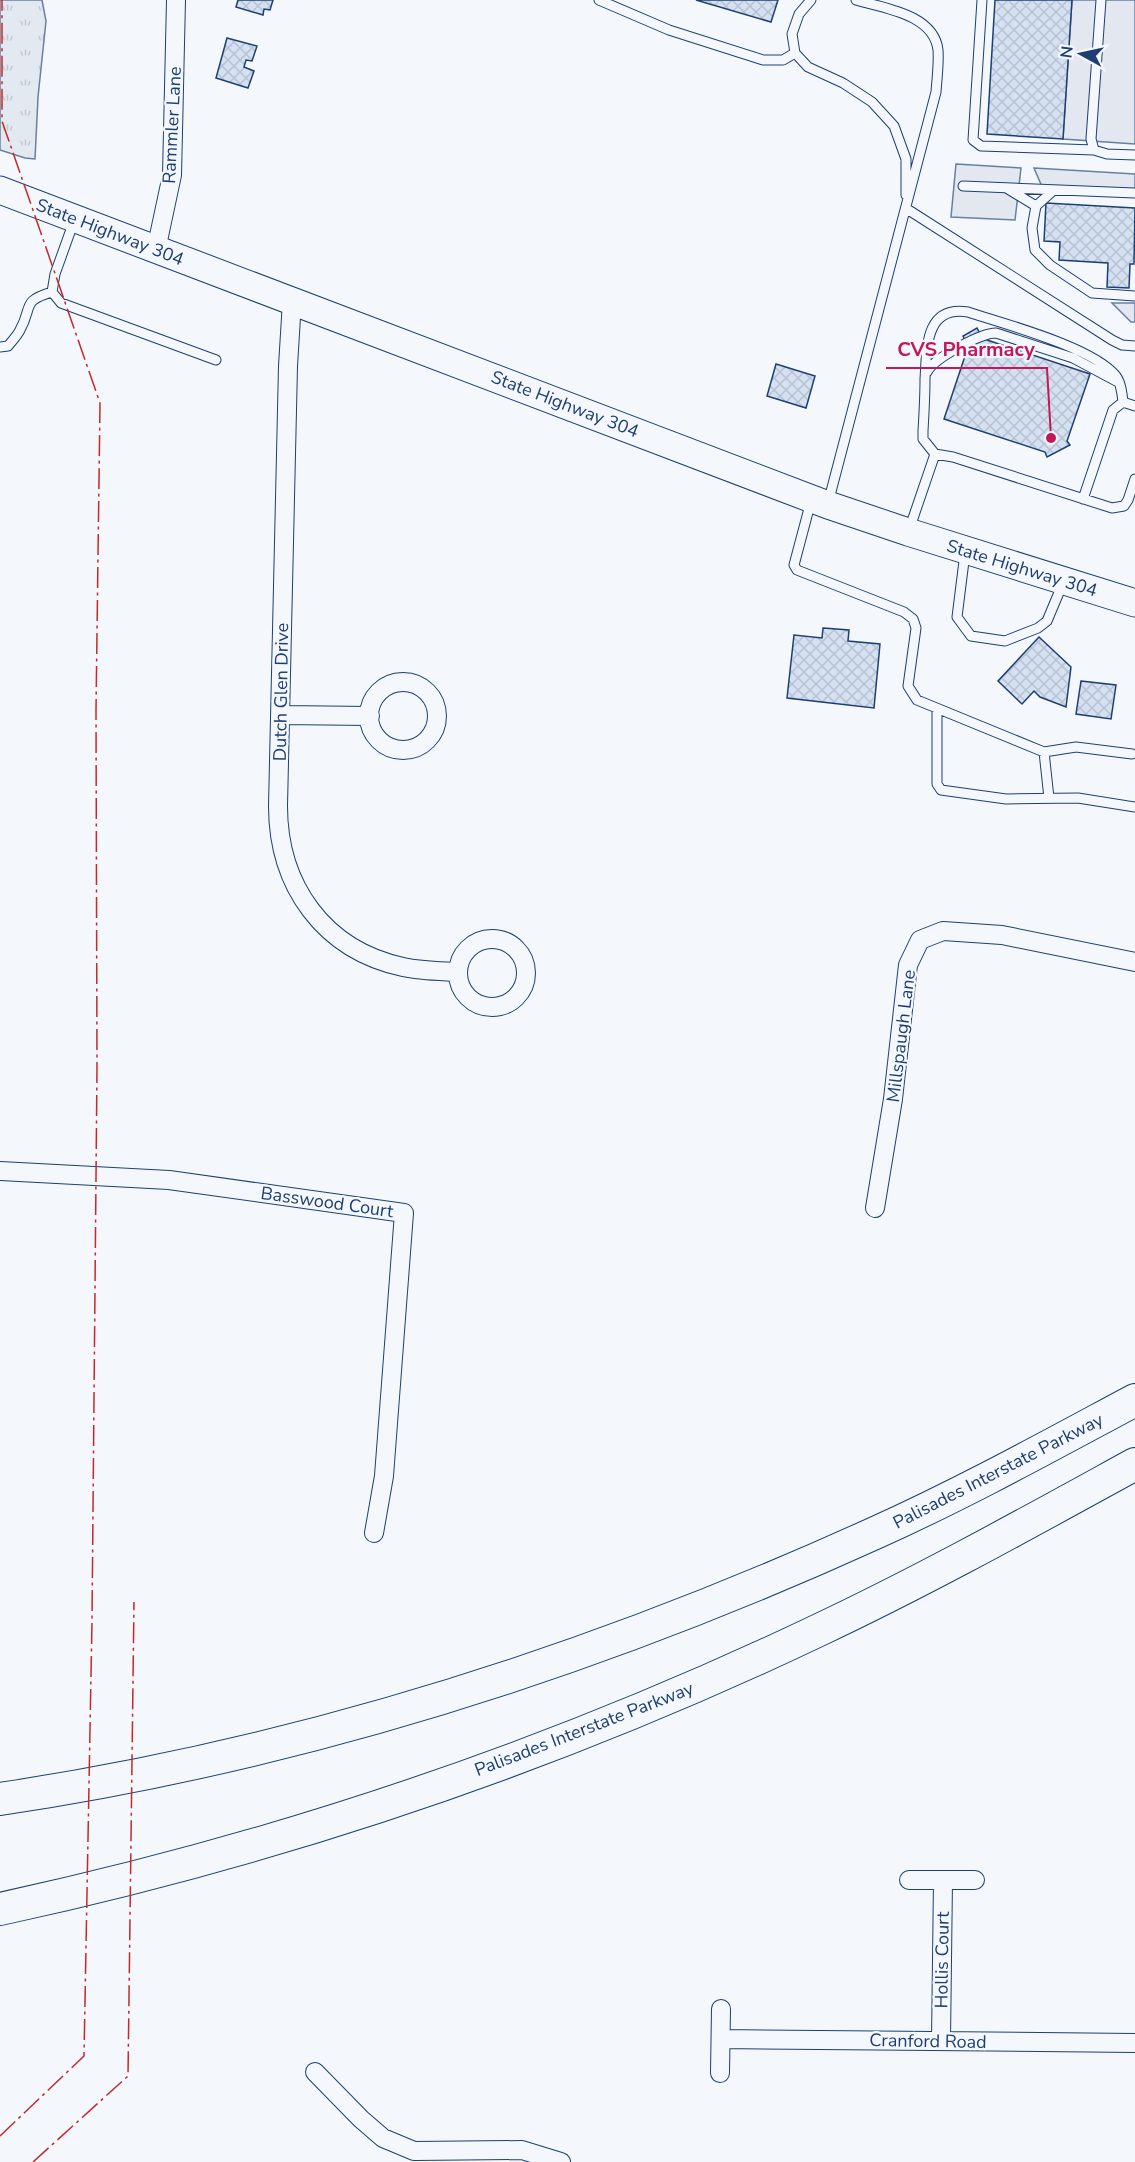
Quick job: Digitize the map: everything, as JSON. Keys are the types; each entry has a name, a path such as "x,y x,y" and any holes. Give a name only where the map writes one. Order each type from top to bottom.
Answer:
{"highway":[{"name":"Palisades Interstate Parkway","path":"0,1799 150,1772 287,1741 422,1703 566,1657 685,1613 878,1532 1003,1470 1135,1400"},
{"name":"Palisades Interstate Parkway","path":"0,1909 158,1871 305,1830 472,1774 614,1720 754,1661 881,1601 1135,1464"}],"main road":[{"name":"State Highway 304","path":"0,190 820,502 1135,603"}],"street":[{"name":"Rammler Lane","path":"156,250 172,175 176,0"},
{"name":"Dutch Glen Drive","path":"292,301 288,366 278,806 281,841 291,877 308,908 345,943 373,958 418,970 458,972"},
{"path":"281,715 370,716"},
{"name":"Millspaugh Lane","path":"875,1208 893,1099 908,965 920,940 943,931 1002,935 1135,962"},
{"name":"Basswood Court","path":"0,1171 169,1180 404,1213 384,1476 374,1533"},
{"path":"909,1880 975,1880"},
{"name":"Hollis Court","path":"941,2041 943,1880"},
{"path":"720,2073 722,2009"},
{"name":"Cranford Road","path":"721,2039 1135,2043"},
{"path":"315,2072 383,2138 414,2151 522,2150 561,2162"}],"lane":[{"path":"598,0 676,33 763,60 783,60 795,53"},
{"path":"811,0 799,14 792,34 795,53 808,68 843,83 872,102 894,126 906,159 907,209"},
{"path":"856,0 905,14 928,28 938,48 936,92 907,209 820,502 794,566 796,570 904,612 913,619 916,628 908,686 917,700 1044,752 1076,747 1132,754"},
{"path":"982,0 973,140 981,146 1094,150 1107,154 1135,154"},
{"path":"1094,150 1091,140 1101,0"},
{"path":"963,186 1135,193"},
{"path":"1006,188 1036,206"},
{"path":"1054,190 1036,206 1032,228 1035,250 1050,265 1092,293 1135,296"},
{"path":"907,209 1112,340 1122,345 1135,346"},
{"path":"75,219 55,274 52,292 61,303 216,360"},
{"path":"0,347 8,346 20,330 31,301 52,292"},
{"path":"1123,402 1117,377 1078,350 958,311 942,316 931,329 927,345 923,439 935,454 953,457 1112,508 1124,507 1135,479"},
{"path":"926,378 929,368 936,360 986,334 996,333 1073,358 1114,379 1122,391"},
{"path":"1123,402 1135,406"},
{"path":"1083,499 1113,411 1123,402"},
{"path":"908,532 935,454"},
{"path":"965,550 957,617 970,636 1005,640 1038,628 1047,621 1064,581"},
{"path":"937,710 939,789 1006,799 1078,798 1135,807"},
{"path":"1044,752 1049,798"}],"green space":[{"path":"0,0 42,0 46,21 38,97 35,159 0,150"}],"shaded area":[{"path":"1072,0 1135,0 1135,144 1063,139"},
{"path":"956,164 1021,168 1015,220 951,217"},
{"path":"1034,168 1135,174 1135,194 1043,189"},
{"path":"1112,303 1135,303 1135,322 1131,322"}],"building":[{"path":"238,0 273,0 270,10 264,9 263,15 236,7"},
{"path":"696,0 778,0 771,22"},
{"path":"995,0 1072,0 1063,139 987,134"},
{"path":"227,38 257,46 252,61 246,60 244,67 254,71 248,88 216,78"},
{"path":"1046,203 1135,208 1134,264 1130,264 1129,288 1107,287 1108,263 1059,260 1060,242 1044,241"},
{"path":"977,328 983,339 968,347 963,336"},
{"path":"984,339 1090,374 1067,441 1070,445 1047,457 1045,452 944,419 968,347"},
{"path":"776,364 815,376 806,408 767,396"},
{"path":"823,628 849,630 848,641 880,644 874,708 787,698 794,635 822,638"},
{"path":"1039,637 1071,667 1066,707 1040,697 1034,691 1022,704 998,681"},
{"path":"1081,681 1116,685 1111,719 1076,714"}],"power":[{"path":"0,2136 84,2056 92,1621 97,1066 96,710 100,403 2,121 2,0"},
{"path":"33,2162 128,2076 134,1602"}],"place":[{"name":"CVS Pharmacy","path":"1051,438"}]}
